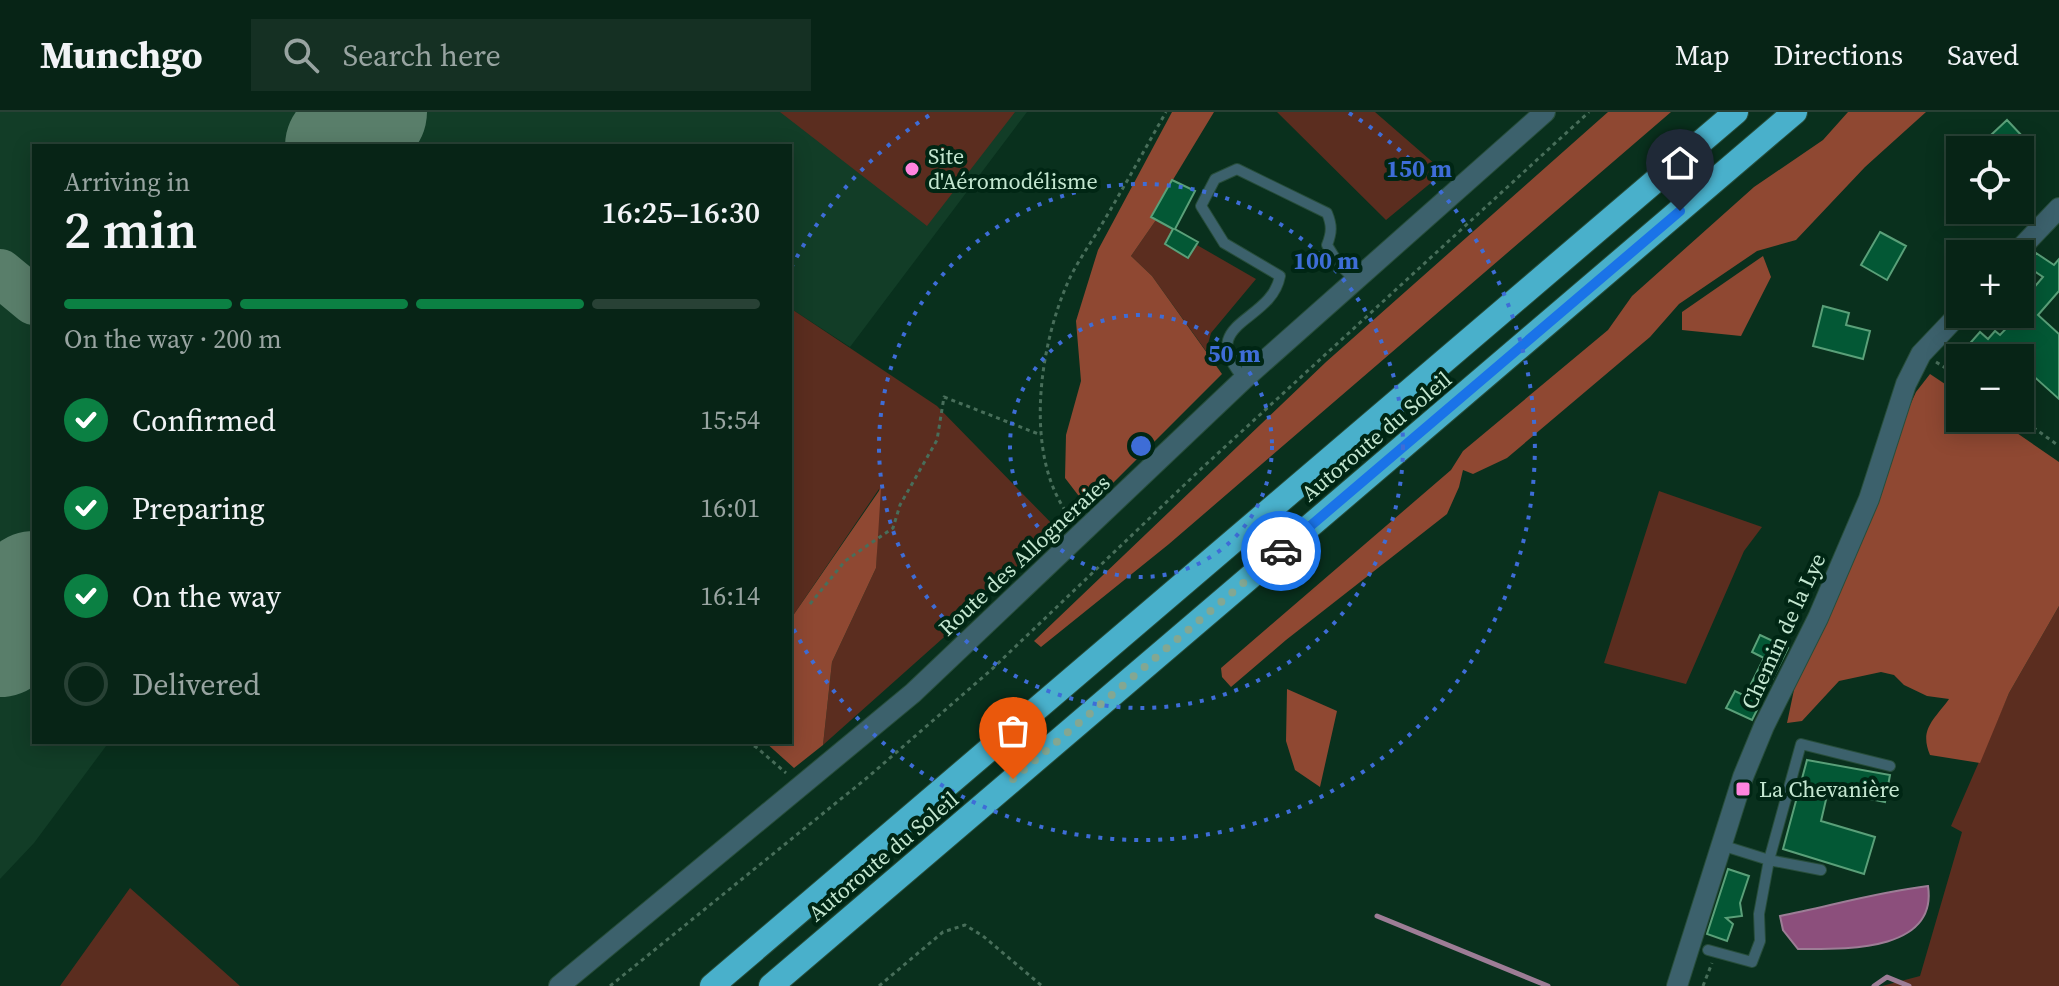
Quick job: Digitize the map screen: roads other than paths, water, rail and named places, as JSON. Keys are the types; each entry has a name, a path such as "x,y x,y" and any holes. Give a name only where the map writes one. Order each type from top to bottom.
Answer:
{"highway":[{"name":"Autoroute du Soleil","path":"712,986 1736,112"},
{"name":"Autoroute du Soleil","path":"771,986 1795,112"}],"street":[{"name":"Route des Allogneraies","path":"559,986 913,693 1244,379 1545,112"},
{"path":"2028,240 2059,208"},
{"name":"Chemin de la Lye","path":"1677,986 1743,777 1764,726 1818,618 1869,499 1906,384 1921,354 1946,328"}],"lane":[{"path":"1244,379 1229,362 1226,351 1228,338 1278,289 1280,276 1224,243 1201,206 1215,179 1237,169 1327,213 1331,223 1327,245 1338,263 1354,279"},
{"path":"1712,951 1752,962 1760,941 1759,914 1769,860 1801,744 1890,766"},
{"path":"1721,845 1769,860 1821,870"}],"waterway":[{"path":"1377,916 1548,986"},
{"path":"1874,986 1887,977 1909,986"}],"place":[{"name":"Site d'Aéromodélisme","path":"912,169"},
{"name":"La Chevanière","path":"1743,789"}]}
